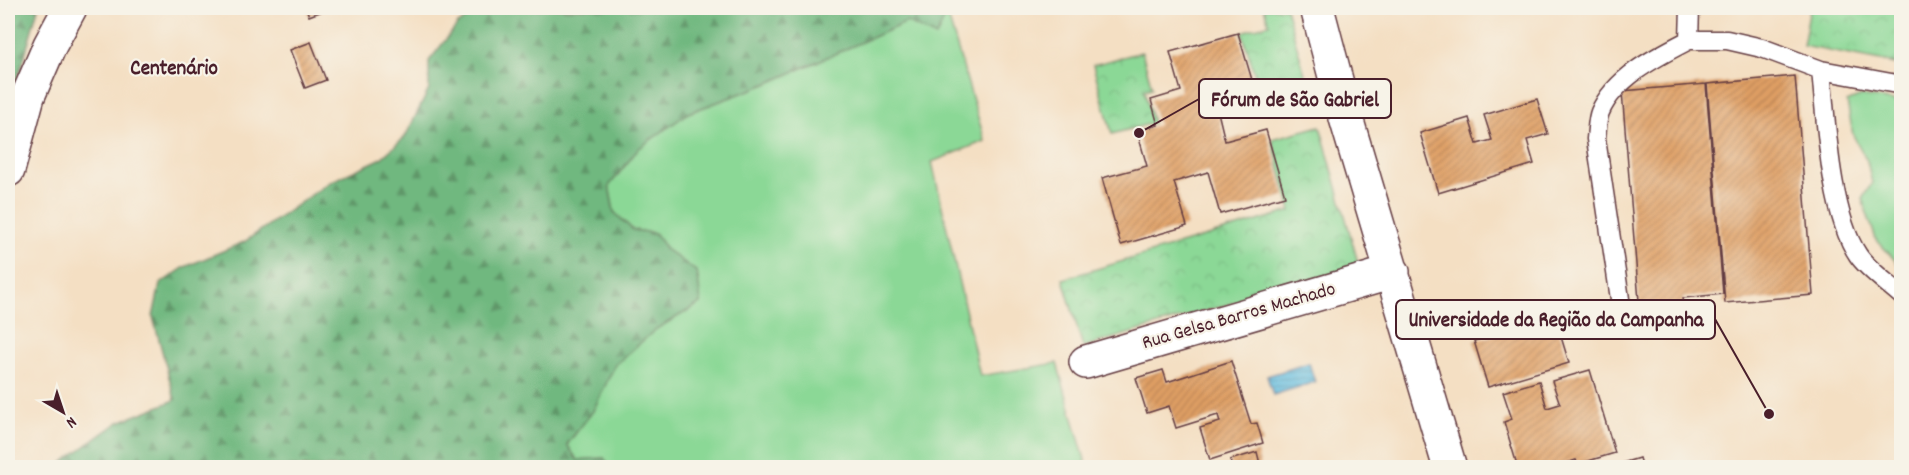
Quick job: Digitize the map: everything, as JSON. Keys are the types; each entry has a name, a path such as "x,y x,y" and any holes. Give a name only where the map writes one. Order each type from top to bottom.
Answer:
{"street":[{"path":"8,170 28,96 50,45 70,8"},
{"path":"1317,8 1346,118 1450,468"},
{"name":"Rua Gelsa Barros Machado","path":"1086,362 1393,272"}],"lane":[{"path":"1689,40 1690,8"},
{"path":"1623,319 1596,139 1600,112 1617,88 1640,69 1689,40 1727,40 1762,48 1821,70 1902,85"},
{"path":"1821,70 1830,158 1844,227 1858,256 1902,296"}],"path":[{"path":"1798,468 1814,461 1902,465"}],"green space":[{"path":"8,8 38,8 23,62 8,101"},
{"path":"482,8 952,8 947,13 936,37 907,22 766,84 688,113 638,149 609,186 614,212 633,230 654,233 667,250 697,272 701,303 656,329 615,365 593,411 567,444 577,460 604,458 610,467 58,467 119,422 175,400 153,317 160,284 185,267 244,242 330,182 380,159 405,137 429,89 429,61 458,24"},
{"path":"1264,8 1286,8 1308,85 1263,102 1242,32 1269,24"},
{"path":"1810,8 1901,8 1901,65 1803,46"},
{"path":"947,13 985,141 932,162 980,376 1057,363 1087,467 610,468 604,458 577,460 567,445 593,410 615,365 656,329 701,303 697,272 667,250 654,233 633,230 614,212 609,186 638,149 688,113 766,84 907,22 936,36"},
{"path":"1142,52 1152,88 1144,90 1153,123 1112,134 1093,65"},
{"path":"1861,96 1901,102 1901,267 1876,239 1862,199 1872,183 1867,161 1853,135 1847,102"},
{"path":"1320,126 1359,266 1083,347 1063,279 1291,211 1272,139"}],"water":[{"path":"1309,363 1315,382 1273,395 1267,376"}],"building":[{"path":"306,8 324,8 325,10 309,16"},
{"path":"1238,33 1258,100 1218,112 1225,141 1266,130 1285,196 1220,214 1208,172 1174,182 1187,226 1121,245 1102,178 1147,166 1137,131 1158,125 1151,100 1181,91 1170,52"},
{"path":"311,42 326,80 305,88 290,50"},
{"path":"1795,76 1813,295 1725,303 1707,84"},
{"path":"1706,84 1723,294 1683,298 1687,335 1642,338 1622,91"},
{"path":"1537,99 1548,134 1527,140 1534,164 1438,193 1420,133 1469,118 1477,144 1492,140 1484,115"},
{"path":"1555,317 1569,363 1488,387 1474,341"},
{"path":"1231,361 1251,424 1257,423 1263,443 1210,460 1200,428 1220,422 1218,415 1176,428 1169,406 1147,413 1136,378 1163,370 1167,382"},
{"path":"1590,370 1615,453 1578,464 1576,460 1552,468 1518,468 1504,422 1512,419 1503,392 1539,381 1547,408 1560,404 1552,381"},
{"path":"1257,452 1261,468 1232,468 1230,460"},
{"path":"1639,458 1642,468 1609,468 1609,467"}],"place":[{"name":"Fórum de São Gabriel","path":"1139,133"},
{"name":"Universidade da Região da Campanha","path":"1769,414"}],"district":[{"name":"Centenário","path":"174,70"}]}
